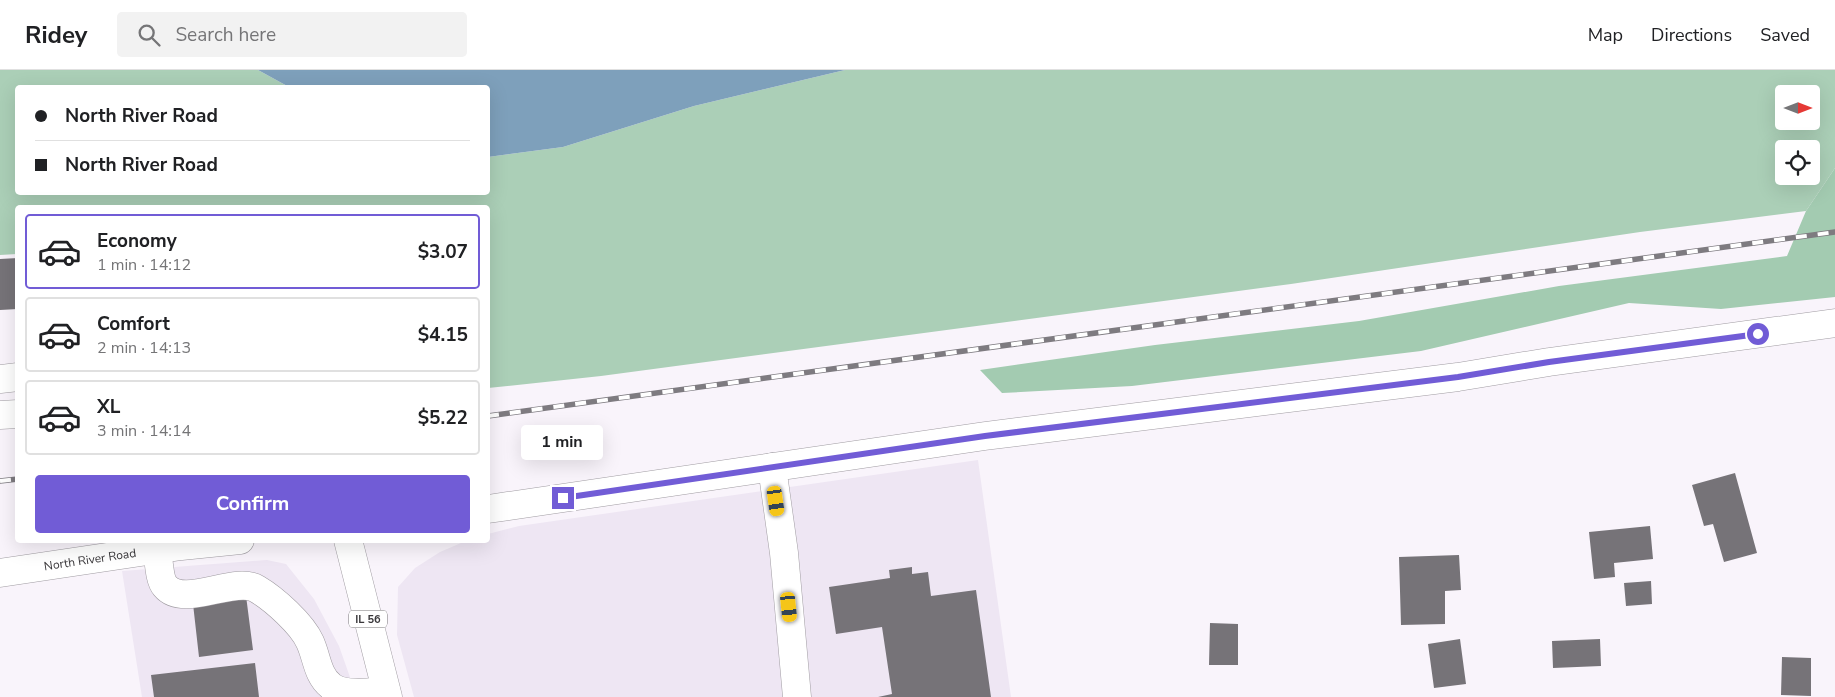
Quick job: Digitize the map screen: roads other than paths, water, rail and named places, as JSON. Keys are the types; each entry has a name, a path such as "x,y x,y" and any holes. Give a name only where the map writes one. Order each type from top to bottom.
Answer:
{"main road":[{"path":"490,509 772,467 1215,406 1458,377 1549,362 1835,323"},
{"path":"0,380 15,378"},
{"path":"0,416 15,414"},
{"path":"772,467 784,554 798,697"},
{"name":"North River Road","path":"0,572 175,545 201,543"},
{"name":"IL 56","path":"349,543 387,694"},
{"path":"175,545 164,585 172,592 184,594 244,586 256,587 303,628 311,644 319,670 331,687 348,694 387,694"}],"water":[{"path":"258,70 845,70 694,106 563,147 490,157 490,85 285,85"}],"railway":[{"path":"490,416 1835,232"},
{"path":"0,481 15,479"}]}
